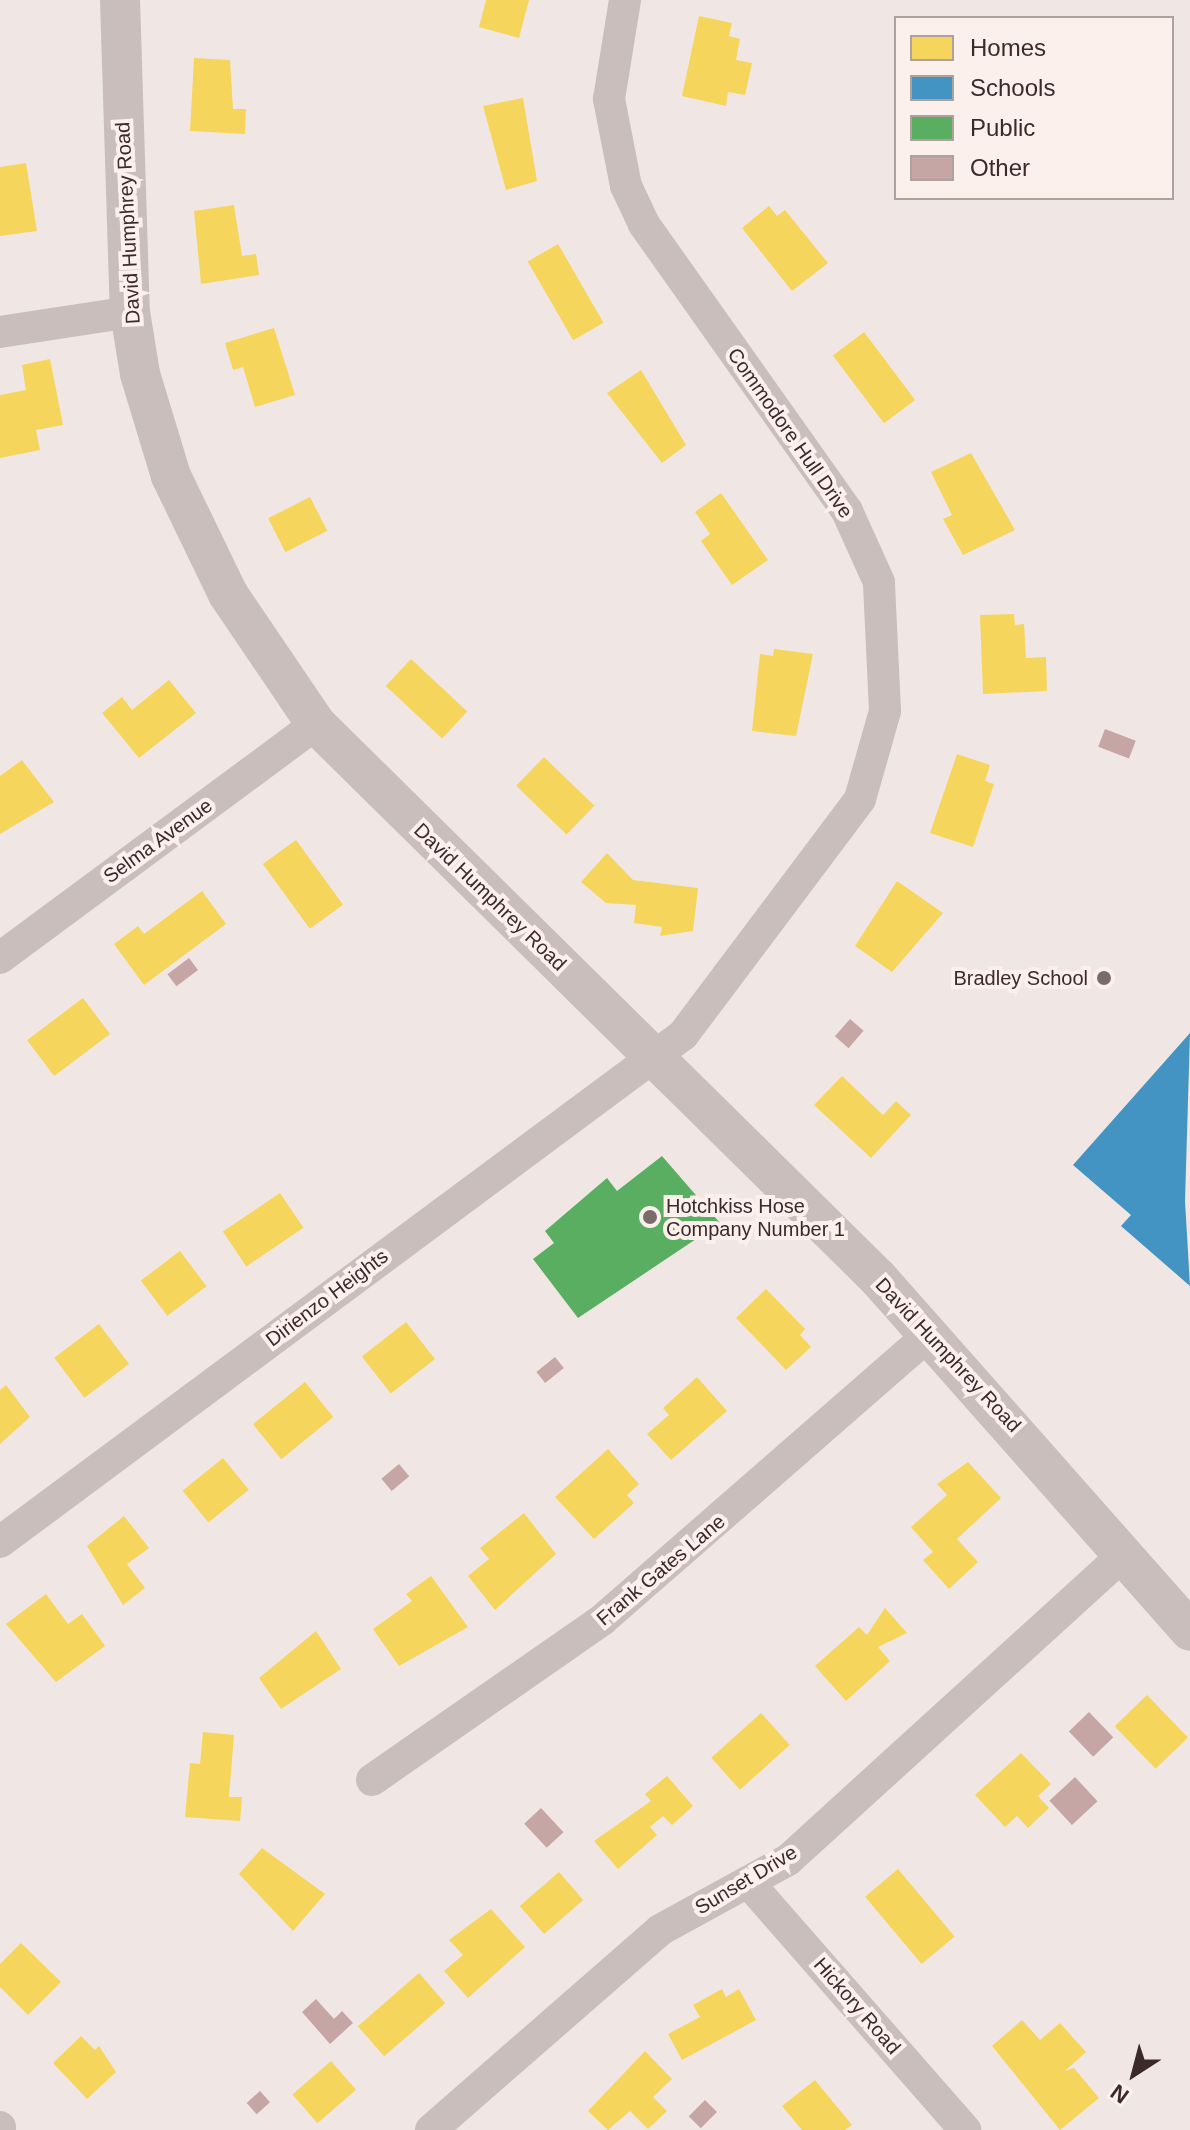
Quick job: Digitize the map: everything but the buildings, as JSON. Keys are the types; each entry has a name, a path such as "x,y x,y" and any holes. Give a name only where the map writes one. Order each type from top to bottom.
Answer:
{"street":[{"name":"David Humphrey Road","path":"120,0 130,312 171,476 228,594 316,724 653,1055 930,1334 1190,1631"},
{"name":"Commodore Hull Drive","path":"625,0 609,99 626,186 644,224 847,511 879,582 886,623 885,711 860,799 683,1035 653,1055"},
{"path":"0,332 130,312"},
{"name":"Selma Avenue","path":"0,958 316,724"},
{"name":"Dirienzo Heights","path":"0,1542 653,1055"},
{"name":"Frank Gates Lane","path":"372,1780 602,1620 930,1334"},
{"name":"Sunset Drive","path":"431,2130 660,1930 788,1860 1123,1555"},
{"name":"Hickory Road","path":"748,1882 965,2130"}],"place":[{"name":"Bradley School","path":"1104,978"},
{"name":"Hotchkiss Hose Company Number 1","path":"650,1217"}]}
